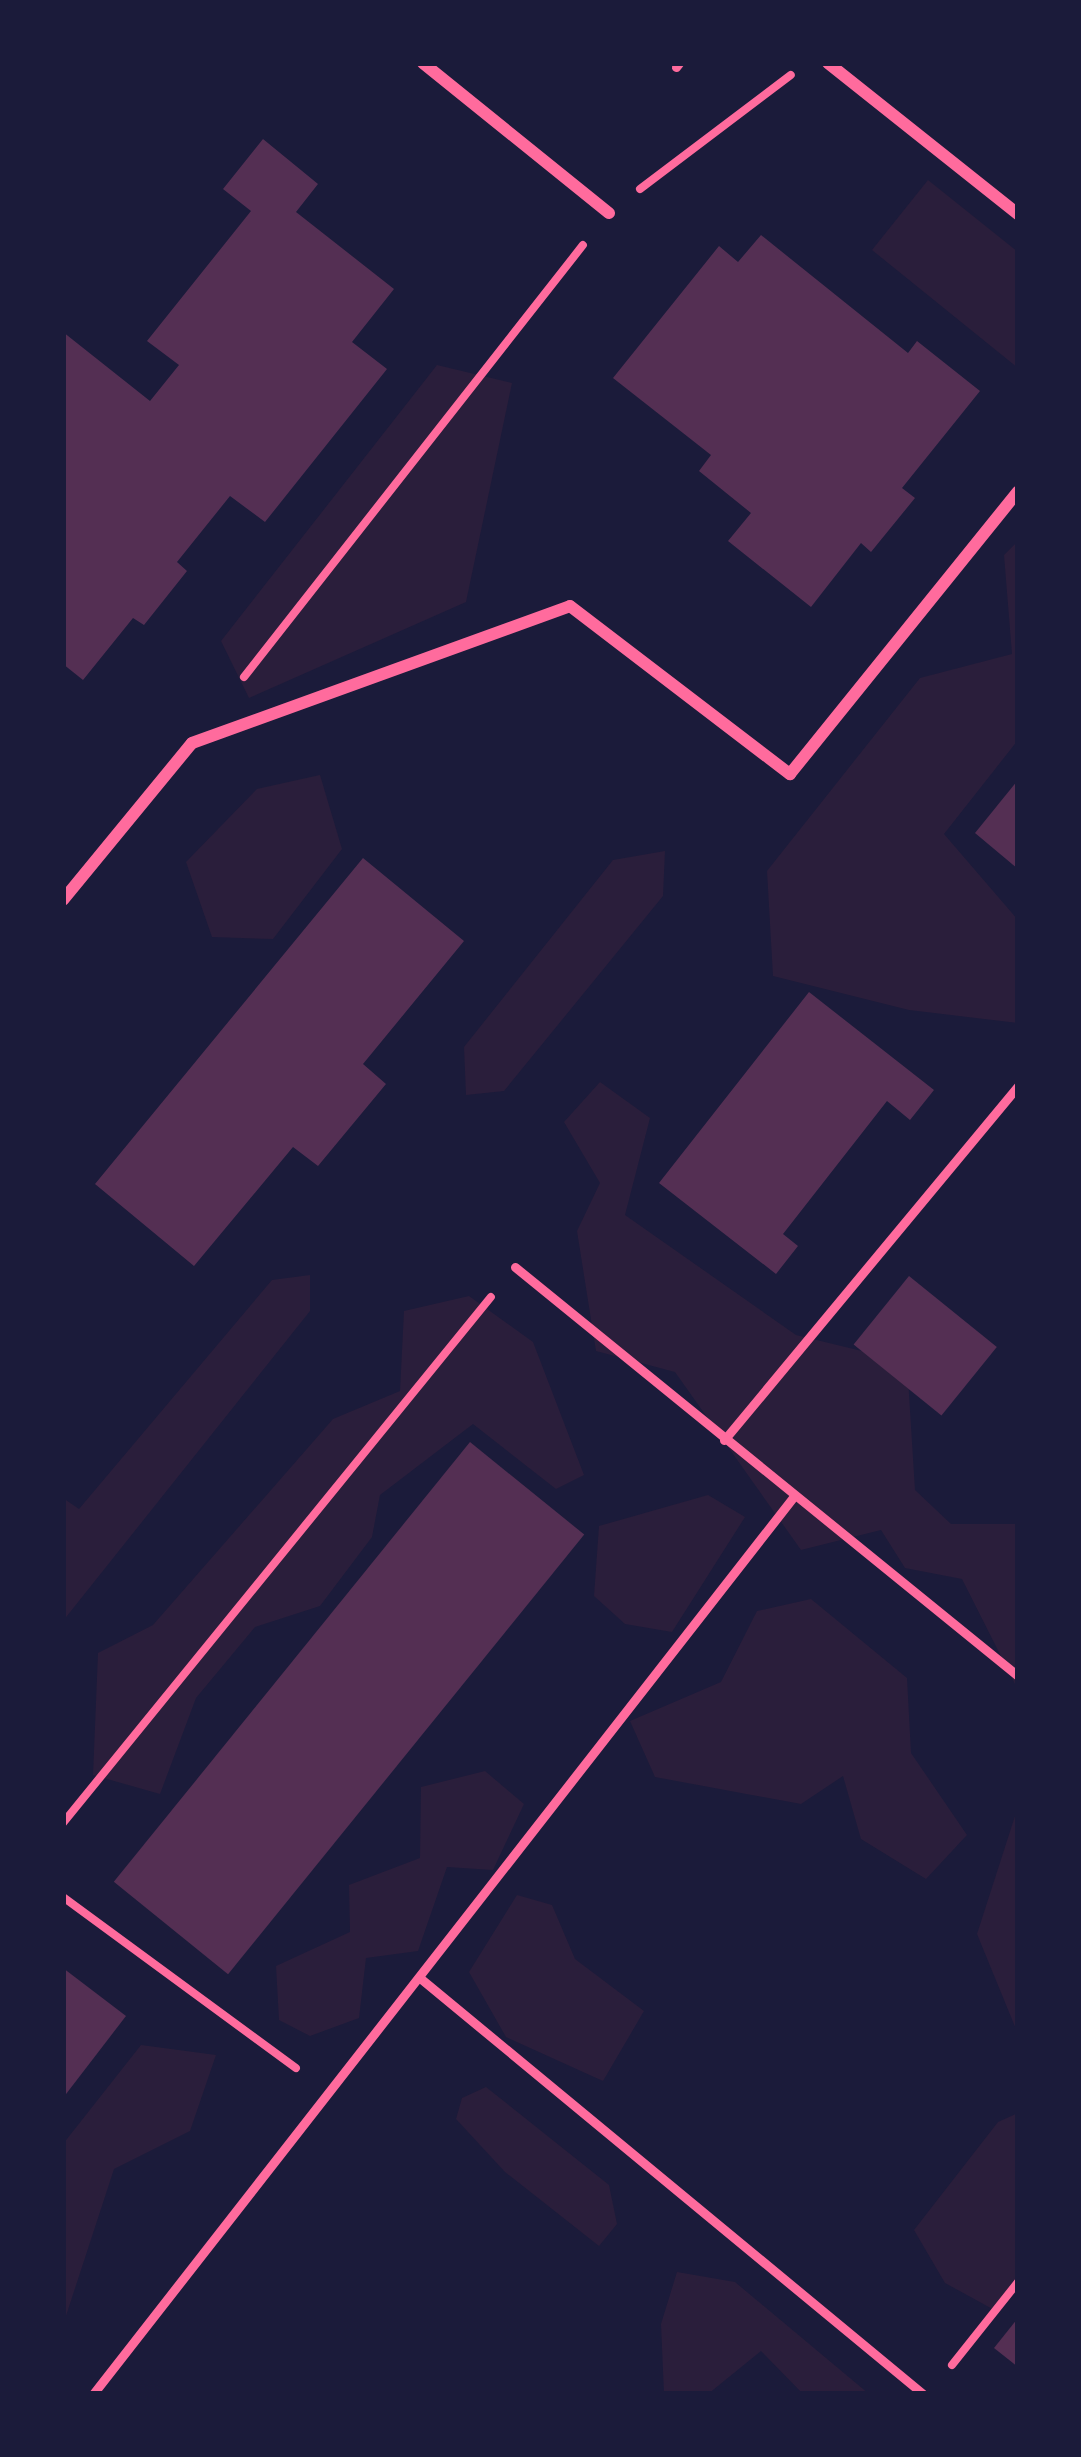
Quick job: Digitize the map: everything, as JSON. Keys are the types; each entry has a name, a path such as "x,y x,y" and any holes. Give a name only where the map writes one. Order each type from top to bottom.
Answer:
{"street":[{"path":"423,63 609,213"},
{"path":"828,63 1018,214"},
{"path":"63,900 193,743 570,606 790,774 1018,491"}],"lane":[{"path":"724,1440 1018,1086"},
{"path":"515,1268 1018,1676"},
{"path":"93,2394 794,1496"},
{"path":"420,1978 923,2394"}],"path":[{"path":"193,743 609,213 807,63"},
{"path":"63,1823 515,1268"},
{"path":"63,1898 331,2093"},
{"path":"943,2375 1018,2282"}],"shaded area":[{"path":"928,180 1018,252 1018,368 872,250"},
{"path":"437,365 512,383 466,602 249,698 221,641"},
{"path":"1018,541 1018,740 944,834 1018,920 1018,1023 909,1010 773,976 767,871 920,678 1012,654 1004,555"},
{"path":"320,775 342,849 273,939 212,937 186,862 257,789"},
{"path":"665,851 663,896 504,1091 466,1095 464,1047 613,860"},
{"path":"600,1082 650,1118 625,1215 796,1335 907,1362 915,1490 951,1524 1018,1524 1018,1690 962,1579 905,1568 881,1530 801,1550 675,1372 596,1351 577,1231 600,1183 564,1122"},
{"path":"310,1275 310,1311 63,1621 63,1498 79,1509 272,1280"},
{"path":"469,1296 533,1342 584,1475 556,1489 473,1424 380,1495 372,1537 320,1606 255,1627 196,1698 160,1794 93,1775 98,1653 153,1625 333,1419 400,1391 404,1311"},
{"path":"708,1495 745,1517 672,1632 625,1624 594,1596 599,1526"},
{"path":"811,1599 907,1678 911,1753 967,1835 926,1879 861,1839 843,1776 801,1804 655,1777 630,1721 721,1682 757,1611"},
{"path":"485,1771 524,1804 493,1870 447,1867 418,1951 366,1958 359,2018 310,2036 279,2020 276,1966 350,1932 349,1885 420,1858 421,1787"},
{"path":"1018,1816 1018,2034 977,1934"},
{"path":"517,1895 552,1905 575,1959 644,2011 603,2081 506,2037 469,1972"},
{"path":"141,2045 216,2055 190,2131 114,2169 63,2325 63,2144"},
{"path":"486,2087 609,2185 617,2224 599,2246 505,2172 456,2119 462,2098"},
{"path":"1018,2113 1018,2290 998,2312 945,2283 914,2230 998,2122"},
{"path":"677,2272 735,2282 869,2394 803,2394 761,2351 708,2394 664,2394 661,2324"}],"building":[{"path":"263,139 318,184 296,212 394,289 352,342 387,369 265,522 230,496 177,562 187,571 144,625 133,618 83,680 63,664 63,332 150,401 179,365 147,341 251,211 223,189"},
{"path":"761,235 908,353 917,341 980,391 902,488 915,498 871,552 861,543 811,607 728,541 751,513 699,471 711,455 613,378 719,246 738,262"},
{"path":"1018,780 1018,869 975,833"},
{"path":"363,858 464,941 363,1064 386,1084 318,1166 293,1147 194,1266 95,1184"},
{"path":"809,992 934,1090 910,1120 887,1101 783,1234 798,1246 776,1274 659,1183"},
{"path":"909,1276 997,1347 941,1416 854,1344"},
{"path":"470,1442 584,1535 228,1974 114,1882"},
{"path":"63,1968 126,2016 63,2098"},
{"path":"1018,2318 1018,2367 994,2348"}]}
